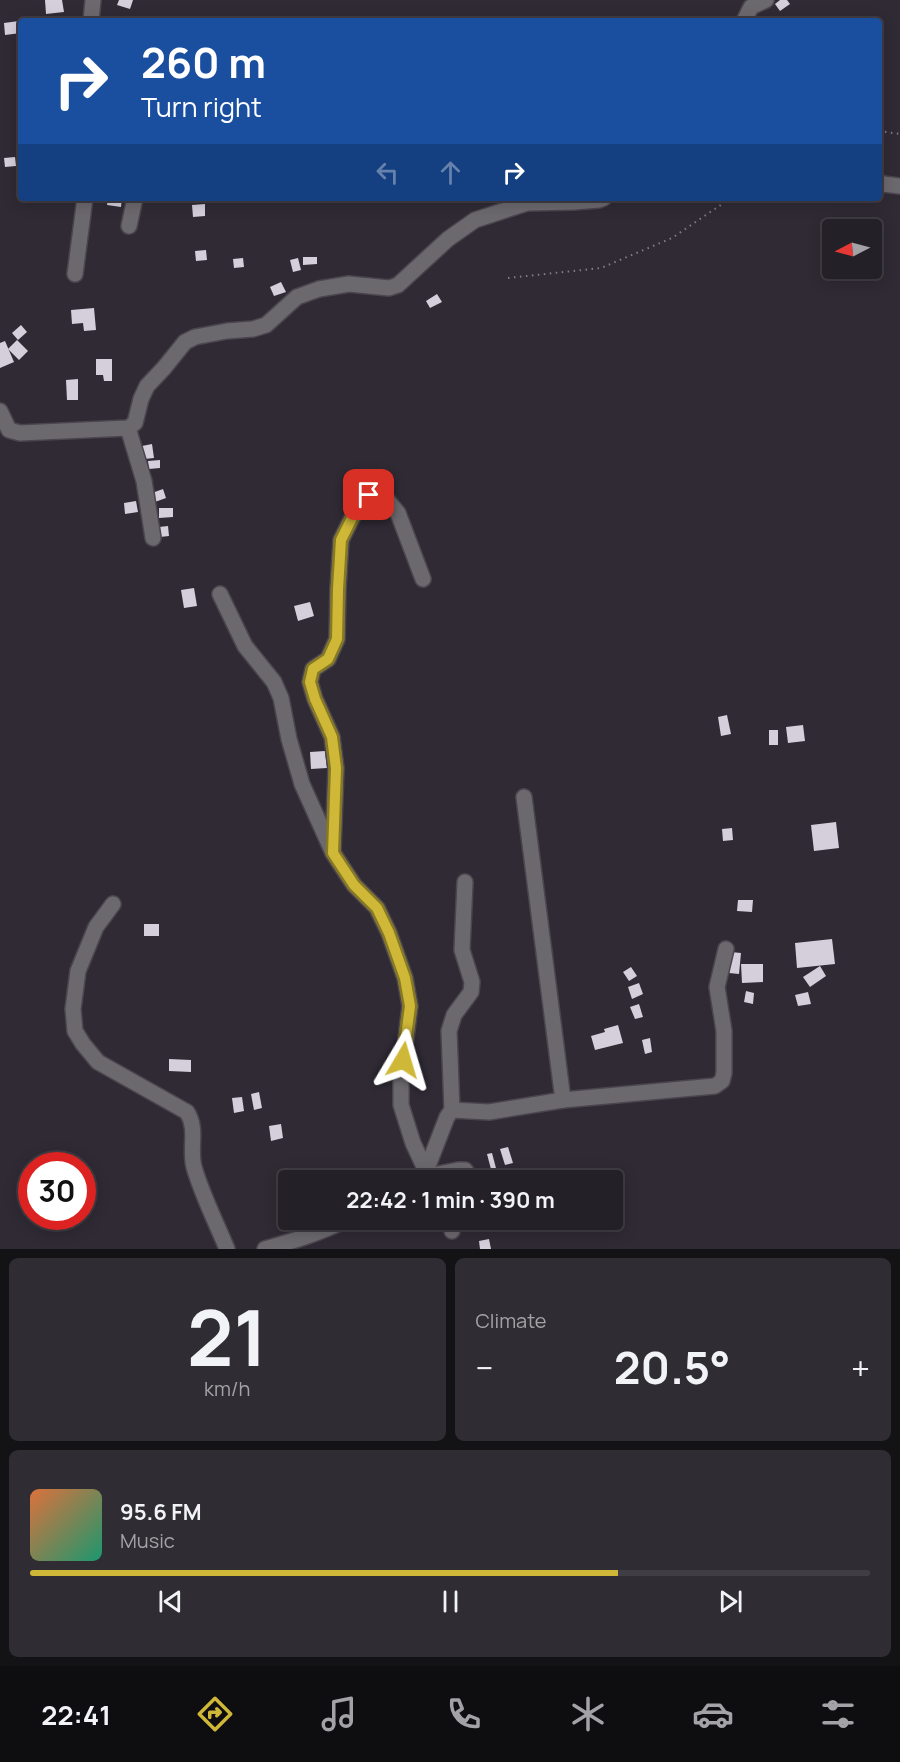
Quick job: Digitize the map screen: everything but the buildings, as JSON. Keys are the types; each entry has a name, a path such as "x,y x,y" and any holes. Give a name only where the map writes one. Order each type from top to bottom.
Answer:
{"street":[{"path":"91,18 93,0"},
{"path":"746,18 751,7 766,0"},
{"path":"882,184 900,186"},
{"path":"75,274 85,201"},
{"path":"129,226 134,201"},
{"path":"0,411 9,430 20,433 128,428 135,423 147,386 185,342 195,337 266,325 297,297 319,289 349,284 389,288 398,285 448,239 475,220 485,216 527,203 586,201"},
{"path":"128,428 144,481 153,537"},
{"path":"333,853 336,768 334,747 310,682 313,669 328,659 337,639 341,540 366,497 375,495 388,501 398,513 423,579"},
{"path":"220,594 245,646 274,682 281,698 289,739 302,784 333,853 354,885 377,908 389,933 405,978 410,1006 401,1077 401,1105 419,1170"},
{"path":"524,797 563,1100"},
{"path":"423,1170 452,1110 449,1032 453,1015 471,992 472,982 462,950 465,882"},
{"path":"112,903 96,927 78,971 73,1009 75,1031 98,1062 187,1112 193,1128 193,1164 227,1249"},
{"path":"452,1110 489,1112 563,1100 715,1086 722,1081 724,1073 724,1031 717,987 726,950"},
{"path":"265,1249 324,1230"}],"path":[{"path":"882,131 900,134"},
{"path":"508,278 601,268 672,238 727,201"}],"route":[{"path":"369,495 352,518 341,540 337,639 328,659 313,669 310,682 332,737 336,768 333,853 354,885 377,908 389,933 405,978 410,1006 403,1060"}]}
